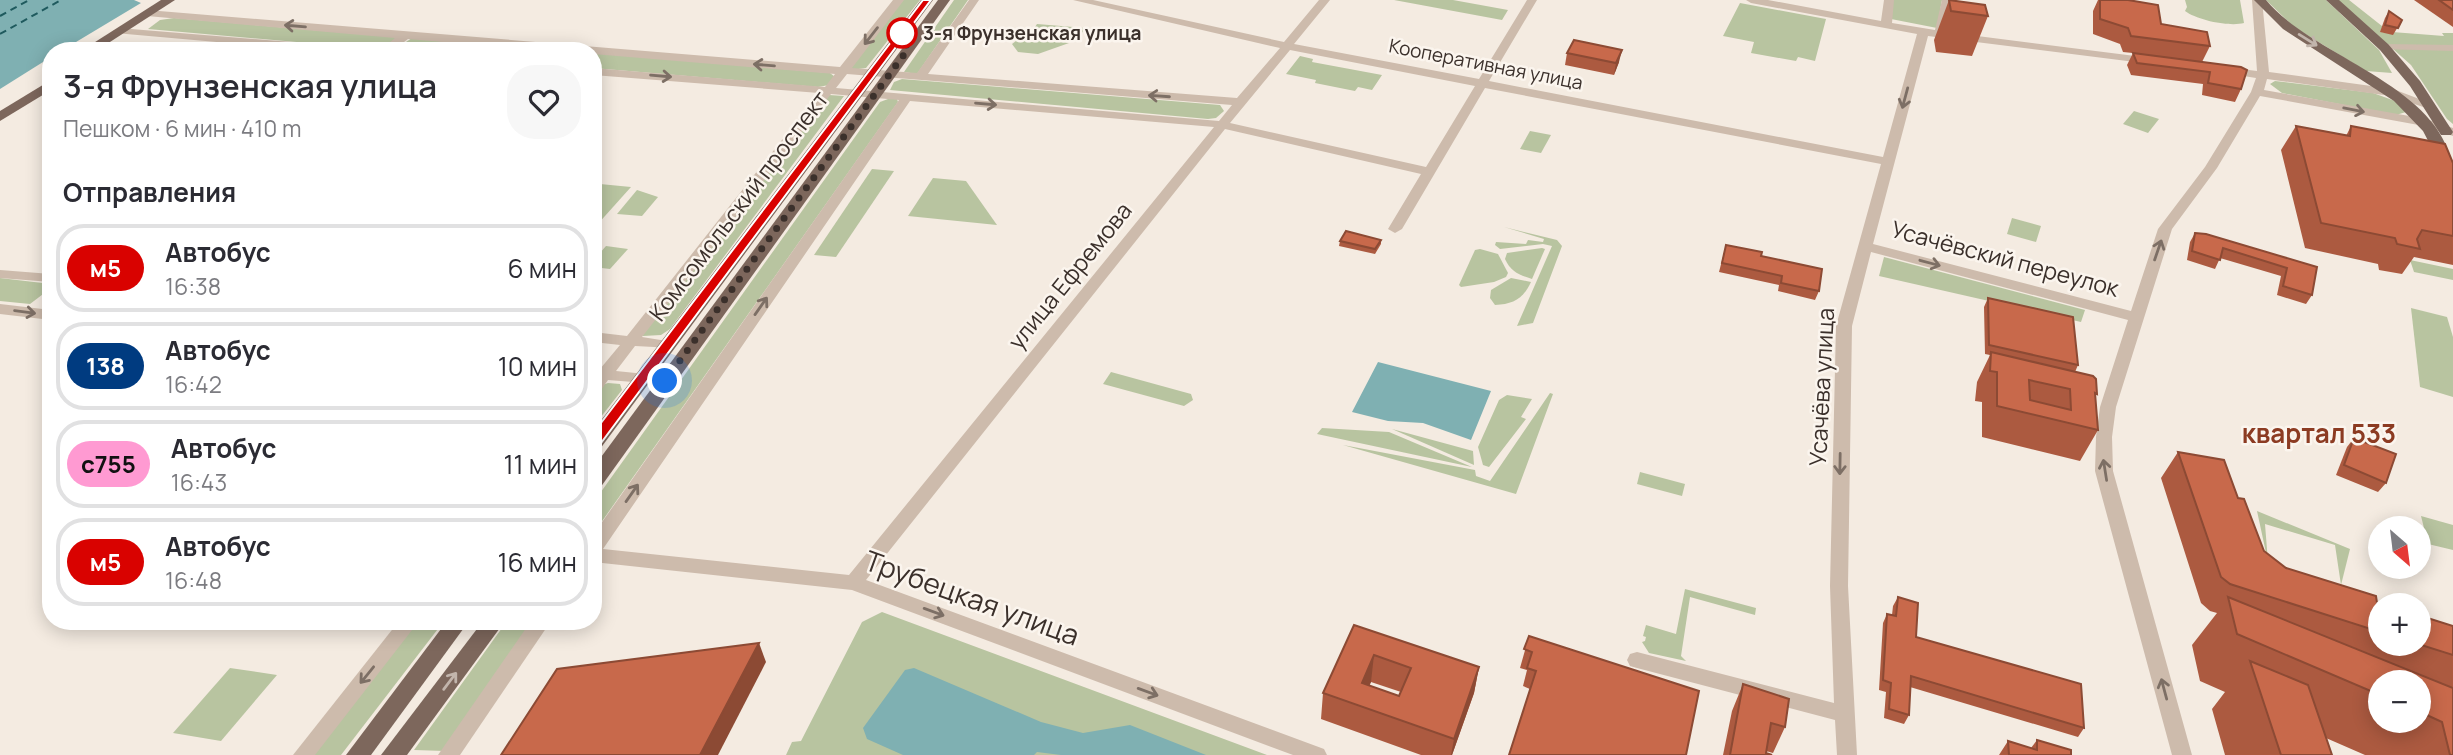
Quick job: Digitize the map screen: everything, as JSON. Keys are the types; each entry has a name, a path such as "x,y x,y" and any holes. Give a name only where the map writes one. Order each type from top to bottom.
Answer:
{"main road":[{"path":"101,42 170,0"},
{"path":"117,42 185,0"},
{"name":"Комсомольский проспект","path":"602,432 927,0"},
{"name":"Комсомольский проспект","path":"602,470 944,0"},
{"path":"2259,0 2294,31 2361,72 2440,126 2442,148 2453,175"},
{"path":"2332,0 2384,47 2429,105 2453,144"},
{"path":"0,106 42,79"},
{"path":"0,117 42,90"},
{"path":"358,755 452,630"},
{"path":"393,755 490,630"}],"street":[{"name":"Комсомольский проспект","path":"602,371 631,341 899,0"},
{"path":"920,77 974,0"},
{"name":"Кооперативная улица","path":"1078,0 1287,46 1888,162"},
{"name":"улица Ефремова","path":"853,583 1325,0"},
{"path":"1395,229 1532,0"},
{"path":"1751,0 1931,33 2159,62"},
{"path":"1886,25 1889,0"},
{"name":"Усачёва улица","path":"1847,755 1839,561 1844,326 1888,162 1931,33 1947,0"},
{"path":"2182,755 2103,464 2108,407 2165,229 2211,168 2260,83 2259,0"},
{"path":"147,13 480,42"},
{"path":"119,31 255,42"},
{"path":"398,42 406,36"},
{"path":"2384,47 2453,48"},
{"path":"602,52 1240,102"},
{"path":"2213,69 2239,72 2287,97 2440,126"},
{"path":"2361,72 2378,81 2395,85 2403,81 2403,70"},
{"path":"602,72 1222,124 1430,172"},
{"path":"2260,83 2393,93 2429,105"},
{"path":"602,536 907,97"},
{"name":"Усачёвский переулок","path":"1864,246 2135,317"},
{"path":"0,274 42,277"},
{"path":"0,309 42,314"},
{"path":"602,338 667,345"},
{"path":"602,374 665,381"},
{"name":"Трубецкая улица","path":"602,556 853,583 1317,755"},
{"path":"303,755 403,630"},
{"path":"448,755 536,630"},
{"path":"1637,660 1845,714"}],"green space":[{"path":"903,0 920,0 866,68 851,70 851,67"},
{"path":"954,0 968,0 917,74 904,72"},
{"path":"1394,0 1453,0 1508,10 1502,20"},
{"path":"1893,0 1942,0 1937,28 1891,19"},
{"path":"2185,0 2240,0 2244,23 2222,23 2197,17 2185,11"},
{"path":"2266,0 2326,0 2379,50 2392,73 2366,71 2294,27"},
{"path":"2338,0 2349,0 2387,30 2381,32 2444,36 2442,33 2453,33 2453,124 2411,65"},
{"path":"1740,3 1826,19 1815,61 1798,57 1796,61 1751,53 1754,42 1723,36"},
{"path":"174,18 396,38 392,42 296,42 148,29 160,20"},
{"path":"1037,24 1085,28 1077,41 1029,36"},
{"path":"412,38 458,42 406,42"},
{"path":"1020,38 1069,43 1038,54 1018,52 1012,44"},
{"path":"602,54 830,73 835,77 829,85 818,87 602,69"},
{"path":"1300,56 1313,59 1312,62 1382,75 1372,90 1358,87 1355,91 1315,83 1316,80 1286,74"},
{"path":"902,79 1220,105 1224,111 1216,118 1208,119 890,90 894,82"},
{"path":"2275,81 2373,93 2398,102 2406,112 2396,115 2282,93 2270,84"},
{"path":"829,95 844,96 670,329 661,335 643,336 643,331"},
{"path":"897,99 898,102 602,521 602,490 880,102"},
{"path":"2134,111 2159,119 2148,133 2123,124"},
{"path":"1530,131 1551,135 1541,153 1520,149"},
{"path":"872,169 894,171 836,257 814,255"},
{"path":"933,178 966,181 997,225 908,216"},
{"path":"602,184 631,187 602,219"},
{"path":"637,190 658,197 642,216 617,214"},
{"path":"2012,218 2041,226 2036,242 2007,234"},
{"path":"1504,227 1557,240 1562,246 1533,323 1517,326 1552,246 1543,244 1500,249 1495,245 1496,242 1526,244 1528,240 1543,242 1544,239"},
{"path":"606,246 628,249 610,269 602,268 602,251"},
{"path":"1545,249 1532,279 1516,272 1505,259 1507,253"},
{"path":"1475,250 1498,254 1508,273 1506,277 1494,282 1461,287 1459,285"},
{"path":"1884,257 2085,310 2081,322 1879,276"},
{"path":"2410,260 2453,269 2453,280 2414,272"},
{"path":"0,278 42,283 42,295 30,304 0,301"},
{"path":"1511,278 1531,282 1525,293 1517,299 1495,305 1490,298 1491,290"},
{"path":"2411,308 2447,317 2453,337 2453,397 2420,387"},
{"path":"1111,372 1191,394 1193,400 1184,406 1103,384"},
{"path":"620,384 622,390 602,416 602,385"},
{"path":"1550,393 1553,394 1516,494 1343,445 1475,470 1476,476 1490,481"},
{"path":"1507,395 1532,399 1521,417 1526,419 1489,467 1483,465 1478,447 1499,400"},
{"path":"1322,428 1389,432 1472,467 1317,434"},
{"path":"1392,429 1473,451 1474,465"},
{"path":"1640,472 1685,484 1682,496 1637,484"},
{"path":"2257,511 2350,549 2341,585 2335,545 2265,524 2268,562"},
{"path":"2431,519 2453,525 2453,550 2431,545"},
{"path":"1685,589 1756,608 1755,615 1690,597 1681,656 1686,661 1649,653 1642,642 1646,637 1643,636 1646,625 1676,634"},
{"path":"882,612 1267,755 786,755 792,742 801,741 862,622"},
{"path":"408,630 437,630 341,755 310,755"},
{"path":"501,630 528,630 445,751 414,750"},
{"path":"230,668 277,675 221,741 173,733"}],"water":[{"path":"0,0 134,0 141,3 76,42 42,42 42,63 0,89"},
{"path":"1378,362 1491,391 1471,440 1423,423 1388,421 1352,412"},
{"path":"914,668 1041,722 1083,733 1130,725 1206,755 1061,755 1037,752 1034,755 903,755 867,739 863,728 905,670"}],"building":[{"path":"1949,0 1985,5 1988,16 1951,11"},
{"path":"2100,0 2128,0 2158,5 2161,24 2207,32 2210,46 2131,36 2128,28 2100,19"},
{"path":"2439,0 2453,0 2453,10"},
{"path":"2389,11 2402,20 2398,28 2385,25"},
{"path":"1574,40 1622,50 1616,63 1567,53"},
{"path":"2133,53 2247,70 2241,89 2208,83 2210,72 2137,63"},
{"path":"2296,126 2350,136 2351,126 2445,144 2453,163 2453,236 2422,230 2417,239 2420,249 2397,244 2395,238 2321,223"},
{"path":"1346,231 1381,240 1375,249 1340,241"},
{"path":"2195,233 2317,267 2312,295 2283,286 2287,268 2223,248 2220,260 2192,251"},
{"path":"1726,245 1762,252 1761,256 1822,269 1819,291 1781,283 1782,276 1722,263"},
{"path":"1988,298 2073,317 2078,365 1989,345"},
{"path":"1991,352 2093,376 2096,379 2098,430 1997,406 1997,372 1990,371","holes":["2029,380 2070,389 2071,410 2030,400"]},
{"path":"2354,438 2396,454 2386,483 2344,465"},
{"path":"2178,452 2224,460 2238,498 2244,499 2264,551 2286,568 2368,594 2368,628 2230,584 2221,577"},
{"path":"1898,597 1918,603 1916,637 2081,684 2084,728 1911,676 1909,715 1889,709 1891,683 1883,680 1887,614 1896,616"},
{"path":"2228,597 2368,654 2368,656 2408,670 2368,670 2368,690 2237,634"},
{"path":"2431,619 2453,626 2453,655 2431,648"},
{"path":"1354,625 1479,667 1454,739 1323,693","holes":["1374,655 1411,668 1399,696 1362,683"]},
{"path":"1529,636 1699,691 1686,755 1509,755 1536,671 1527,668 1532,652 1524,649"},
{"path":"759,643 700,755 501,755 557,669"},
{"path":"2250,661 2308,685 2332,755 2281,755"},
{"path":"2431,679 2453,688 2453,755 2450,755 2442,722 2431,717"},
{"path":"1743,684 1789,699 1785,727 1771,723 1766,753 1772,755 1730,755"},
{"path":"2037,740 2071,750 2071,755 2009,755 2008,741 2037,750"}],"ferry route":[{"path":"0,16 29,0"},
{"path":"0,34 61,0"}],"bus line":[{"name":"м5","path":"602,432 927,0"}],"place":[{"name":"3-я Фрунзенская улица","path":"902,33"}],"district":[{"name":"квартал 533","path":"2319,434"}],"route":[{"path":"665,381 908,49 902,33"}]}
